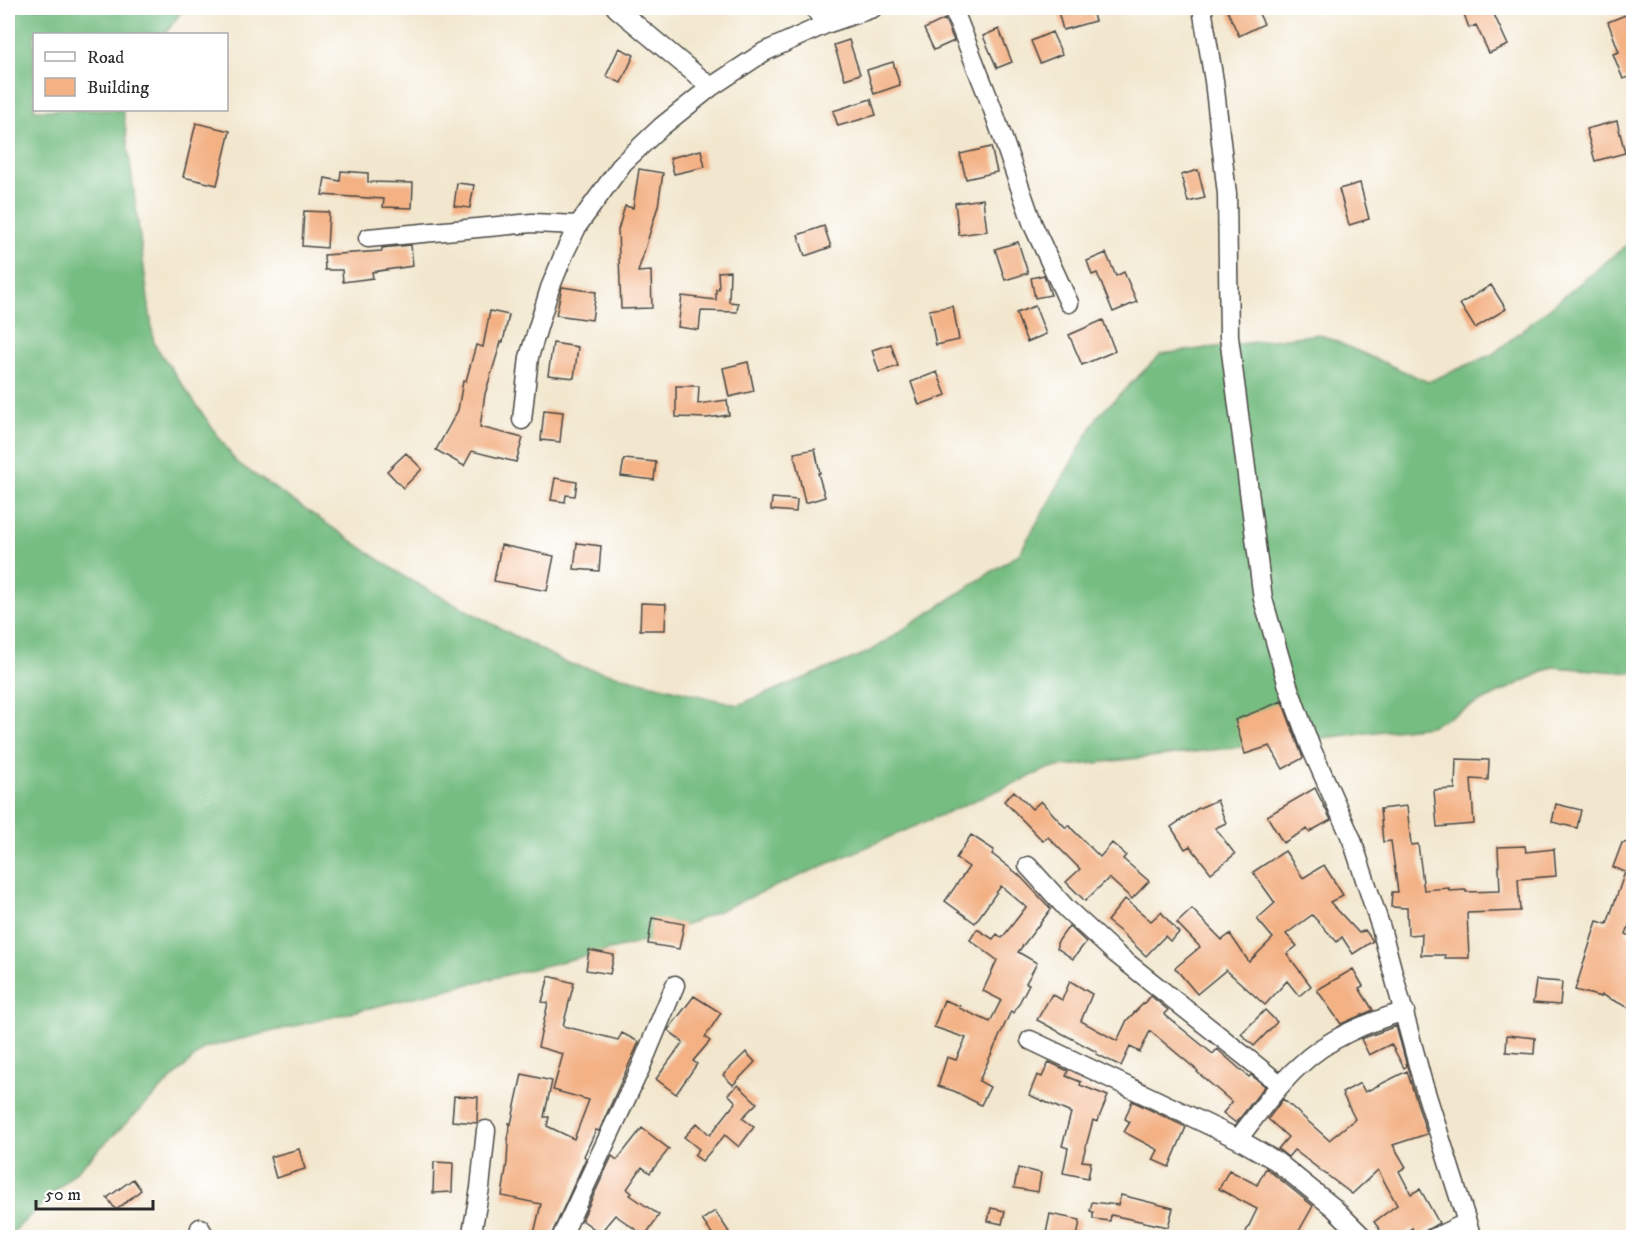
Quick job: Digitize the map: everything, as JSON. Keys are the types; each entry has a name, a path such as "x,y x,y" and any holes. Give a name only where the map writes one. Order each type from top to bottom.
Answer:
{"street":[{"path":"616,8 711,87"},
{"path":"814,8 826,24"},
{"path":"522,420 529,357 550,288 578,225 623,163 661,127 711,87 764,52 826,24 873,8"},
{"path":"953,8 992,107 1034,225 1069,303"},
{"path":"1202,8 1214,81 1227,194 1229,338 1263,599 1288,686 1311,748 1352,840 1381,927 1422,1080 1469,1230 1434,1238"},
{"path":"368,238 532,223 578,225"},
{"path":"1028,867 1067,909 1115,953 1281,1085"},
{"path":"561,1238 640,1069 675,984"},
{"path":"1238,1139 1298,1066 1334,1040 1371,1022 1405,1011"},
{"path":"1030,1040 1238,1139 1276,1161 1333,1207 1364,1238"},
{"path":"471,1238 480,1188 486,1130"}],"green space":[{"path":"8,8 184,8 166,33 33,33 33,111 123,111 154,344 236,462 408,579 566,663 738,705 869,652 1019,554 1098,416 1161,354 1319,334 1428,382 1493,354 1633,240 1633,673 1553,667 1430,726 1050,768 651,940 204,1048 8,1237"}],"building":[{"path":"1057,8 1091,8 1095,21 1063,30"},
{"path":"1226,8 1256,8 1264,24 1239,36"},
{"path":"1479,8 1491,8 1508,45 1489,53 1476,25 1469,28 1464,14"},
{"path":"1628,14 1634,29 1634,75 1623,79 1613,54 1619,52 1608,22"},
{"path":"945,19 954,41 934,50 924,29"},
{"path":"999,29 1012,62 997,68 983,36"},
{"path":"1052,32 1062,54 1040,63 1031,41"},
{"path":"849,40 860,74 845,79 834,45"},
{"path":"619,48 634,55 621,83 606,76"},
{"path":"893,62 900,85 874,94 867,70"},
{"path":"871,99 876,115 838,126 833,111"},
{"path":"1617,121 1625,153 1595,161 1586,129"},
{"path":"196,123 230,131 217,185 183,177"},
{"path":"991,147 997,172 966,179 960,154"},
{"path":"701,150 705,167 674,174 670,158"},
{"path":"639,169 663,173 658,206 638,272 651,271 652,308 621,309 618,230 625,206 633,208"},
{"path":"1198,170 1205,198 1188,202 1181,175"},
{"path":"341,171 368,173 368,182 413,183 412,208 383,207 384,199 322,195 325,178 340,181"},
{"path":"457,183 474,185 470,208 454,206"},
{"path":"1360,183 1369,219 1349,225 1339,189"},
{"path":"983,199 987,231 959,235 955,203"},
{"path":"304,211 329,212 327,248 302,246"},
{"path":"824,226 831,247 805,256 798,235"},
{"path":"1018,242 1028,273 1005,280 995,249"},
{"path":"411,245 413,266 372,272 373,278 343,282 342,270 325,270 324,255 382,251 382,248"},
{"path":"1106,253 1116,276 1124,272 1137,302 1113,312 1097,273 1092,275 1087,261"},
{"path":"730,271 729,302 738,303 737,312 701,311 699,330 678,327 682,296 716,300 716,289 719,289 718,272"},
{"path":"1044,275 1051,295 1035,298 1031,278"},
{"path":"1491,285 1506,309 1475,328 1460,304"},
{"path":"562,287 596,292 592,320 556,315"},
{"path":"953,306 959,340 936,345 929,310"},
{"path":"1035,306 1046,334 1027,342 1016,313"},
{"path":"490,311 509,315 503,342 501,342 485,394 480,427 523,438 516,462 472,451 464,466 436,450 458,410 463,381 466,381 476,345 483,347"},
{"path":"1103,320 1115,351 1082,365 1069,335"},
{"path":"553,343 578,347 574,378 548,375"},
{"path":"891,344 898,366 879,372 872,350"},
{"path":"748,362 754,391 729,397 723,368"},
{"path":"937,372 946,395 919,405 911,382"},
{"path":"676,386 699,386 698,404 727,400 729,415 707,418 676,417"},
{"path":"544,410 563,412 560,442 541,440"},
{"path":"815,449 820,473 818,473 825,497 805,503 794,453"},
{"path":"406,453 422,469 403,488 387,471"},
{"path":"624,459 656,462 654,480 621,476"},
{"path":"555,478 577,482 575,496 566,495 565,502 551,500"},
{"path":"772,498 797,500 796,512 771,510"},
{"path":"577,543 601,546 599,571 574,569"},
{"path":"501,545 554,556 547,591 494,581"},
{"path":"641,603 666,604 665,630 640,630"},
{"path":"1282,701 1303,758 1283,769 1270,746 1245,754 1235,720"},
{"path":"1456,759 1489,760 1488,780 1471,779 1474,824 1437,827 1434,790 1455,789"},
{"path":"1315,788 1331,820 1309,832 1307,829 1283,843 1267,816"},
{"path":"1014,791 1032,809 1041,801 1066,828 1068,825 1100,857 1112,843 1126,855 1123,859 1149,881 1132,899 1109,878 1085,901 1066,882 1080,869 1048,837 1043,841 1004,801"},
{"path":"1217,800 1226,823 1215,828 1235,854 1211,873 1190,846 1185,849 1171,827 1197,809"},
{"path":"1556,804 1581,810 1577,828 1552,822"},
{"path":"1407,806 1411,845 1418,844 1424,890 1449,888 1449,891 1466,890 1466,892 1500,891 1498,847 1525,846 1526,852 1554,849 1556,876 1518,879 1520,911 1467,913 1469,958 1421,955 1422,934 1408,935 1407,908 1391,907 1392,892 1398,892 1391,841 1383,842 1380,809"},
{"path":"971,835 994,850 992,854 1019,875 1051,909 1018,952 1037,963 1014,1013 1011,1011 979,1081 990,1087 981,1105 954,1091 938,1086 947,1057 956,1060 966,1038 934,1027 944,1000 990,1022 1001,1000 983,991 997,960 970,940 977,929 993,939 997,934 1002,938 1026,907 1001,886 975,923 945,901 969,867 956,858"},
{"path":"1634,842 1634,913 1626,934 1634,938 1634,1010 1602,995 1601,997 1575,990 1597,921 1607,924 1625,872 1613,867 1622,843"},
{"path":"1285,851 1303,878 1324,865 1343,895 1330,902 1359,933 1365,930 1373,941 1353,954 1342,937 1337,942 1312,915 1286,934 1297,946 1287,954 1311,986 1299,996 1287,981 1265,1005 1226,970 1197,994 1175,968 1200,947 1177,923 1192,909 1222,940 1230,934 1249,962 1273,938 1257,919 1275,903 1253,872"},
{"path":"1125,899 1151,921 1161,912 1179,933 1170,941 1165,936 1146,956 1107,921"},
{"path":"652,918 684,924 679,949 648,944"},
{"path":"1069,926 1086,942 1073,959 1057,948 1057,943"},
{"path":"589,950 614,955 610,974 586,970"},
{"path":"1353,969 1363,986 1359,988 1373,1010 1341,1024 1317,990"},
{"path":"549,976 574,983 563,1026 618,1040 622,1033 639,1042 599,1131 596,1130 584,1156 586,1158 550,1238 533,1238 541,1204 502,1196 509,1123 511,1124 522,1074 552,1081 544,1117 549,1117 547,1126 574,1139 589,1100 553,1090 563,1054 538,1047 548,1003 542,1002"},
{"path":"1536,980 1562,982 1560,1005 1533,1003"},
{"path":"1070,981 1092,994 1081,1021 1117,1041 1127,1020 1151,996 1168,1010 1164,1014 1213,1054 1217,1049 1249,1077 1251,1075 1265,1086 1236,1123 1223,1113 1232,1102 1150,1031 1140,1052 1130,1047 1121,1066 1096,1054 1097,1052 1037,1020 1052,994 1062,1000"},
{"path":"694,996 721,1013 705,1037 710,1041 693,1061 697,1064 676,1094 656,1079 683,1042 668,1030"},
{"path":"1265,1010 1277,1022 1254,1046 1241,1034"},
{"path":"1396,1026 1407,1066 1404,1068 1391,1044 1369,1055 1361,1039"},
{"path":"1507,1035 1535,1038 1534,1054 1506,1052"},
{"path":"746,1052 755,1062 733,1085 723,1075"},
{"path":"1049,1062 1068,1071 1066,1076 1081,1082 1080,1085 1108,1096 1097,1122 1093,1120 1082,1161 1091,1162 1088,1178 1063,1173 1068,1148 1062,1146 1071,1113 1029,1095 1037,1075 1042,1077"},
{"path":"1407,1071 1427,1134 1393,1145 1406,1167 1399,1171 1411,1194 1420,1189 1439,1223 1425,1231 1423,1238 1417,1238 1412,1228 1400,1238 1386,1238 1374,1222 1397,1205 1378,1170 1352,1194 1294,1150 1288,1157 1278,1149 1288,1137 1268,1119 1283,1099 1329,1140 1355,1119 1342,1093 1360,1083 1365,1092"},
{"path":"738,1085 757,1103 742,1118 754,1127 739,1147 725,1135 702,1161 694,1155 699,1149 684,1137 697,1123 710,1135 736,1102 728,1094"},
{"path":"454,1096 478,1097 477,1123 452,1121"},
{"path":"1132,1101 1186,1127 1169,1167 1153,1160 1158,1150 1124,1132 1130,1122 1125,1119"},
{"path":"642,1128 669,1149 650,1173 642,1167 627,1189 632,1193 630,1195 659,1215 645,1236 615,1215 600,1233 582,1220 612,1156 617,1160"},
{"path":"299,1149 305,1169 276,1178 270,1157"},
{"path":"434,1162 453,1163 452,1192 433,1193"},
{"path":"1018,1168 1041,1173 1038,1192 1014,1188"},
{"path":"1266,1168 1313,1206 1295,1238 1243,1238 1257,1209 1219,1189 1229,1170 1257,1185"},
{"path":"133,1179 141,1190 116,1210 107,1198"},
{"path":"1121,1195 1173,1208 1168,1227 1111,1215 1110,1221 1093,1219 1093,1212 1090,1211 1092,1202 1118,1205"},
{"path":"991,1208 1005,1211 1002,1224 988,1221"},
{"path":"715,1211 729,1232 721,1238 715,1238 702,1220"},
{"path":"1050,1214 1080,1220 1077,1238 1045,1238"}]}
